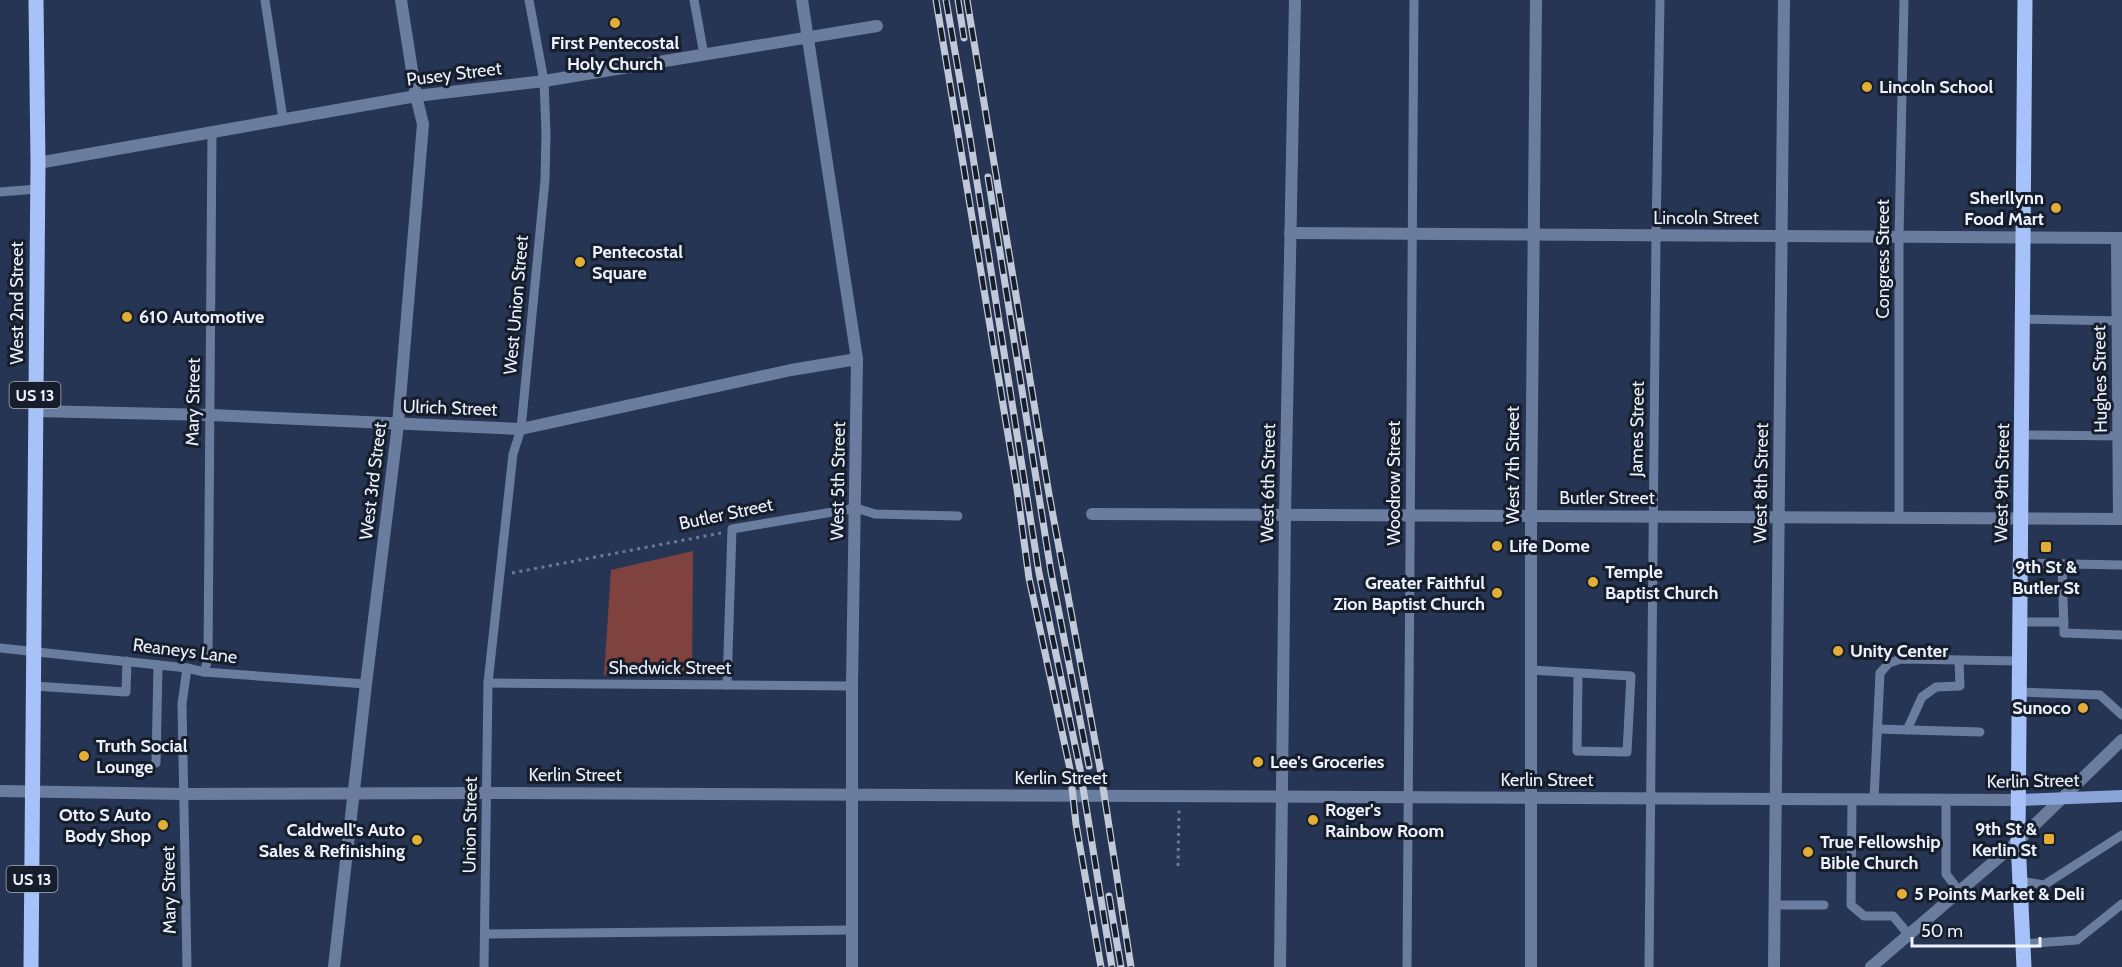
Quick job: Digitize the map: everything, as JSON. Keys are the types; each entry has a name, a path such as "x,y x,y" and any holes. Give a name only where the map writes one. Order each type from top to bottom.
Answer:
{"main road":[{"name":"West 2nd Street","path":"31,967 38,162 36,0"},
{"name":"West 9th Street","path":"2024,967 2018,841 2025,0"},
{"name":"Kerlin Street","path":"2019,800 2122,796"}],"street":[{"name":"West 3rd Street","path":"334,967 398,424 423,124 416,96 401,0"},
{"name":"West 5th Street","path":"802,0 857,359 852,686 852,967"},
{"name":"West 6th Street","path":"1280,967 1285,515 1295,0"},
{"name":"West 7th Street","path":"1531,967 1532,235 1536,0"},
{"name":"West 8th Street","path":"1774,967 1784,0"},
{"name":"Pusey Street","path":"38,162 416,96 544,81 877,26"},
{"name":"Lincoln Street","path":"1290,234 2120,238"},
{"name":"Hughes Street","path":"2120,238 2121,519"},
{"name":"Ulrich Street","path":"35,411 211,415 521,429 780,372 857,359"},
{"name":"Butler Street","path":"1092,514 2121,519"},
{"path":"1871,967 2018,841 2122,740"},
{"name":"Kerlin Street","path":"0,791 184,794 487,793 2019,800"}],"lane":[{"path":"265,0 283,119"},
{"name":"West Union Street","path":"488,683 513,454 521,429 545,180 544,81 529,0"},
{"path":"694,0 704,55"},
{"name":"Woodrow Street","path":"1407,967 1414,0"},
{"name":"James Street","path":"1648,967 1660,0"},
{"name":"Congress Street","path":"1899,518 1899,237 1904,0"},
{"name":"Mary Street","path":"204,672 208,659 212,132"},
{"path":"0,192 37,189"},
{"path":"2023,319 2120,321"},
{"path":"2022,435 2120,435"},
{"name":"Butler Street","path":"732,529 856,508 875,514 958,516"},
{"path":"727,685 732,529"},
{"path":"2021,563 2122,566"},
{"path":"2062,564 2064,633 2122,635"},
{"path":"2020,622 2064,622"},
{"name":"Reaneys Lane","path":"0,648 187,668 204,672 366,684"},
{"path":"1874,799 1880,673 1889,663 1901,659 2020,661"},
{"path":"1907,730 1922,697 1936,687 1960,686 1959,660"},
{"path":"34,686 126,692 127,661"},
{"path":"156,763 158,665"},
{"name":"Mary Street","path":"187,668 182,704 187,967"},
{"path":"1531,670 1631,676 1627,752 1577,751 1578,673"},
{"name":"Shedwick Street","path":"488,683 852,686"},
{"name":"Union Street","path":"484,967 488,683"},
{"path":"2020,692 2100,695 2122,715"},
{"path":"1877,729 1980,732"},
{"path":"1852,799 1851,905 1864,916 1893,916 1909,935"},
{"path":"1946,800 1946,874 1959,891"},
{"path":"2019,881 2044,885 2122,836"},
{"path":"1775,904 1824,905"},
{"path":"2023,944 2077,940 2122,904"},
{"path":"485,934 852,930"}],"path":[{"name":"Butler Street","path":"501,574 523,572 706,537 732,529"},
{"path":"1178,866 1179,796"}],"shaded area":[{"path":"693,551 692,675 604,675 611,570"}],"railway":[{"path":"936,0 1017,489 1029,578 1070,769 1076,824 1101,967"},
{"path":"946,0 1039,573 1080,769 1112,967"},
{"path":"958,0 964,38"},
{"path":"967,0 1049,494 1100,768 1131,967"},
{"path":"988,177 1051,572 1089,766"},
{"path":"1109,896 1121,967"}],"place":[{"name":"First Pentecostal Holy Church","path":"615,23"},
{"name":"Lincoln School","path":"1867,87"},
{"name":"Sherllynn Food Mart","path":"2056,208"},
{"name":"Pentecostal Square","path":"580,262"},
{"name":"610 Automotive","path":"127,317"},
{"name":"Life Dome","path":"1497,546"},
{"name":"9th St & Butler St","path":"2046,547"},
{"name":"Temple Baptist Church","path":"1593,582"},
{"name":"Greater Faithful Zion Baptist Church","path":"1497,593"},
{"name":"Unity Center","path":"1838,651"},
{"name":"Sunoco","path":"2083,708"},
{"name":"Truth Social Lounge","path":"84,756"},
{"name":"Lee's Groceries","path":"1258,762"},
{"name":"Roger's Rainbow Room","path":"1313,820"},
{"name":"Otto S Auto Body Shop","path":"163,825"},
{"name":"9th St & Kerlin St","path":"2049,839"},
{"name":"Caldwell's Auto Sales & Refinishing","path":"417,840"},
{"name":"True Fellowship Bible Church","path":"1808,852"},
{"name":"5 Points Market & Deli","path":"1902,894"}]}
